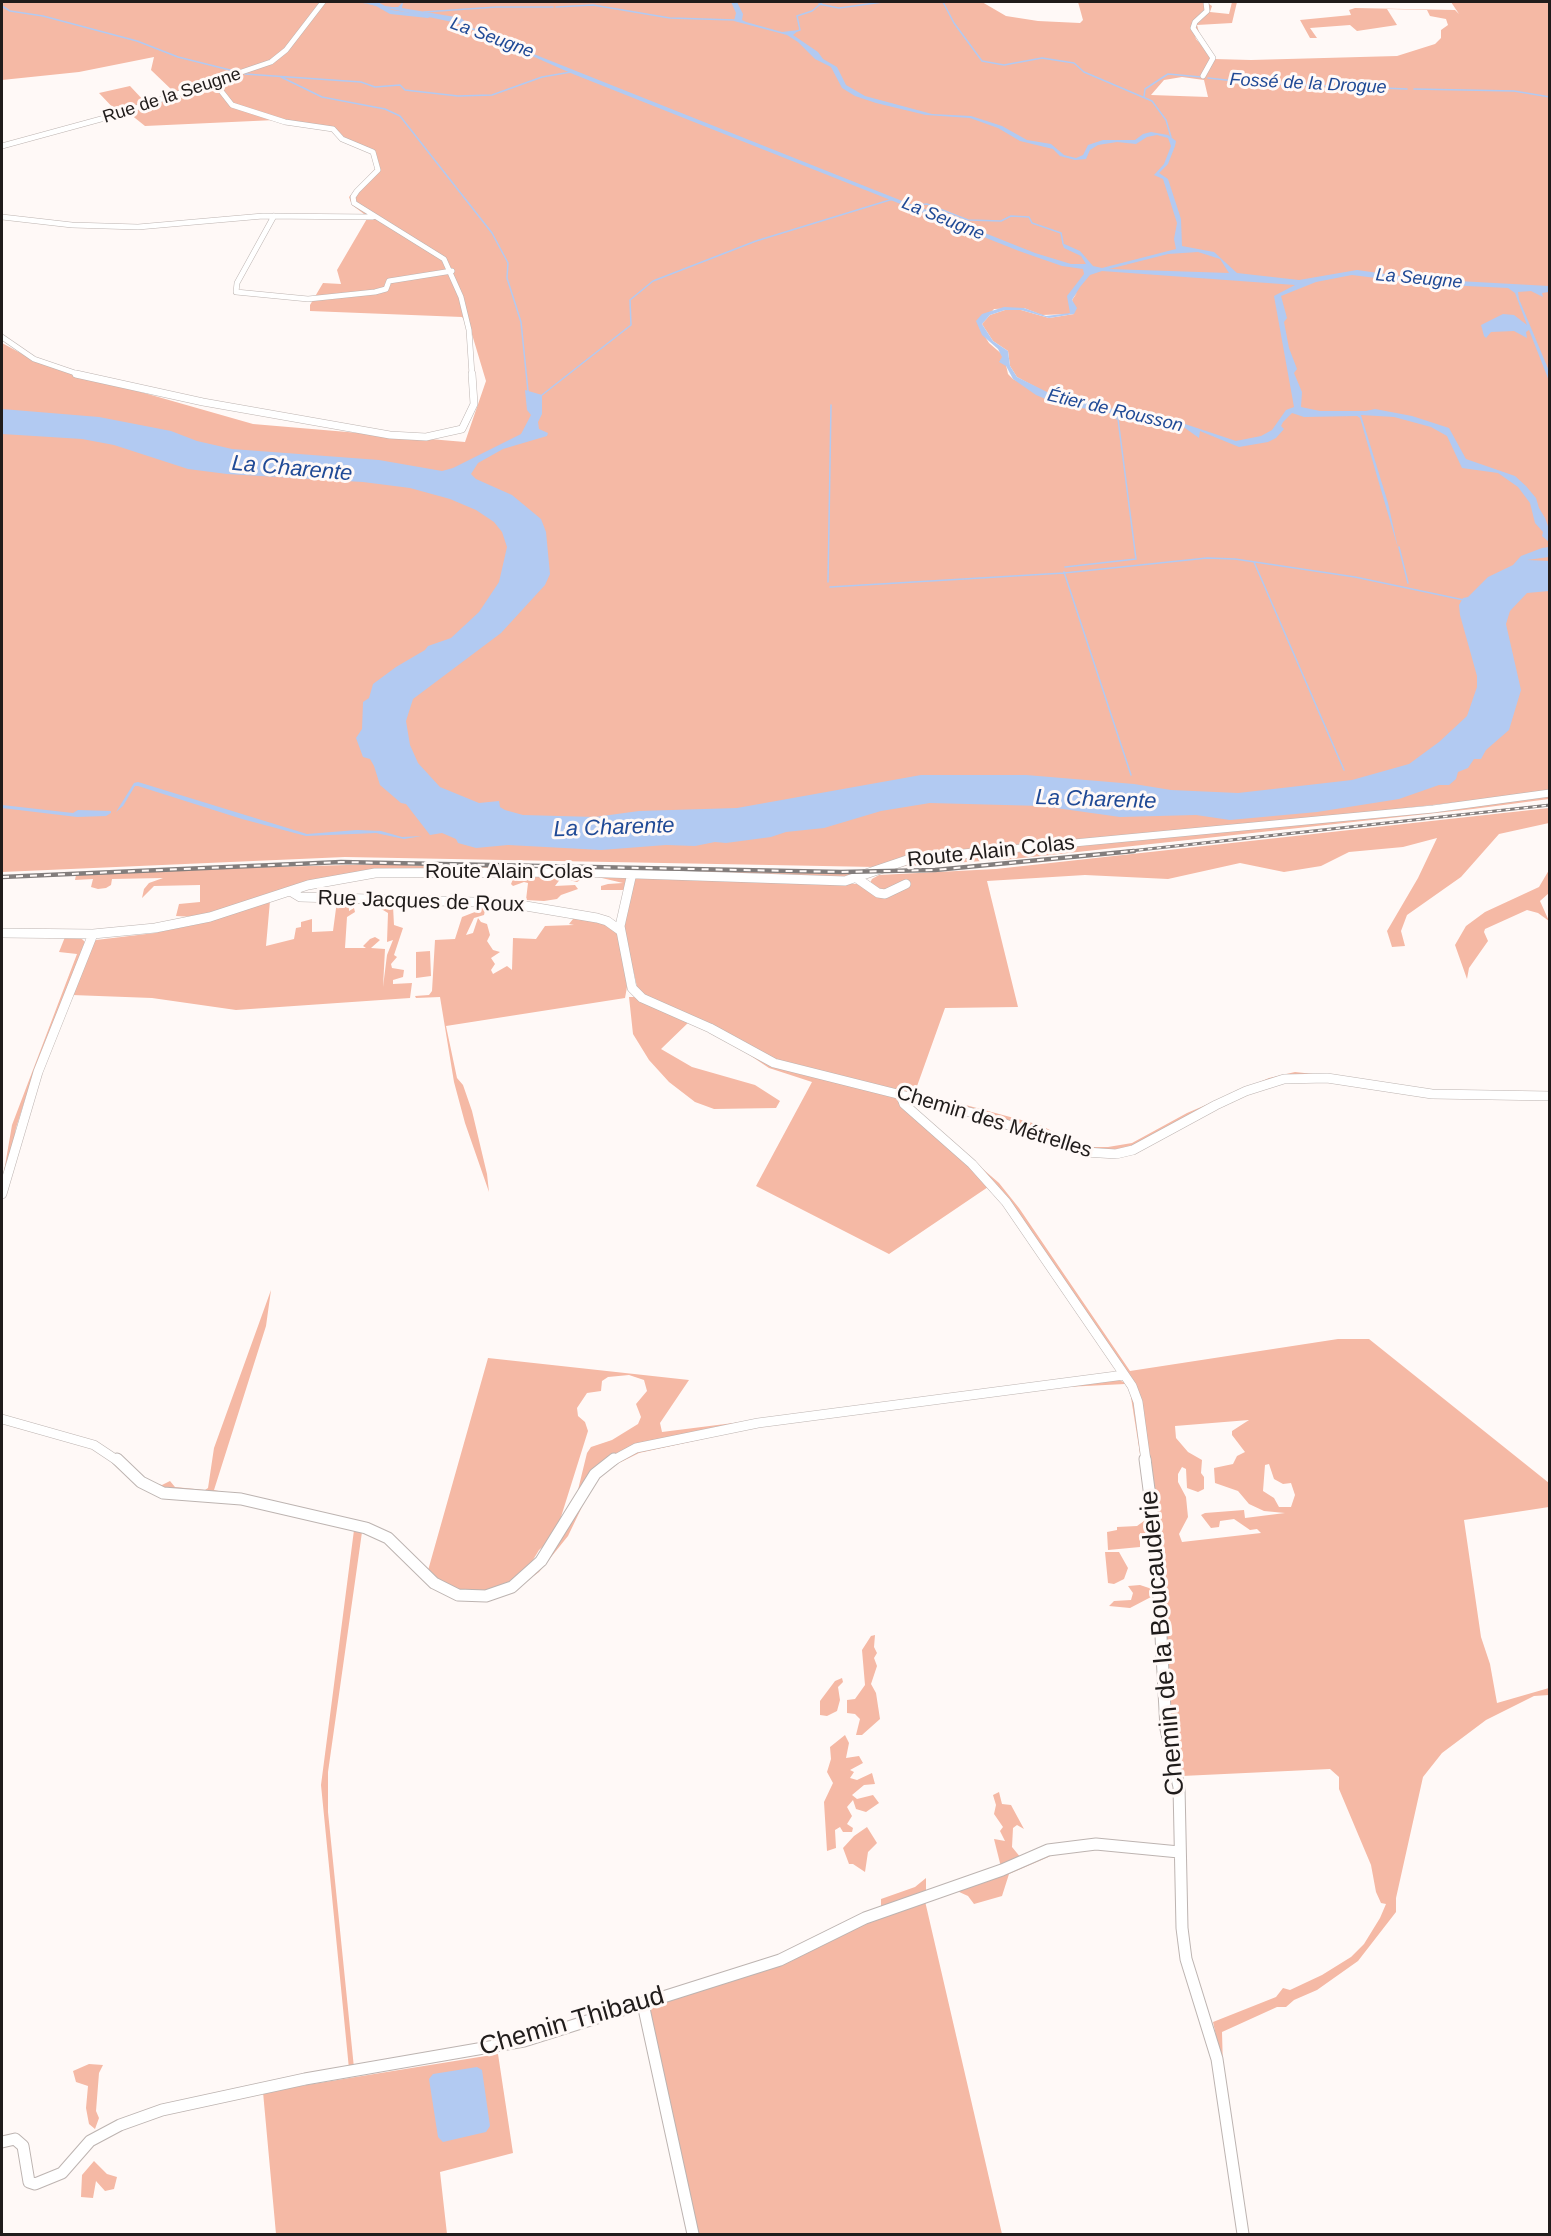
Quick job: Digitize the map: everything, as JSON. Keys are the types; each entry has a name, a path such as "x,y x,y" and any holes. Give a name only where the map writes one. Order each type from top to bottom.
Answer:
{"street":[{"name":"Rue de la Seugne","path":"2,146 112,116 258,67 282,55 323,2"},
{"path":"1203,76 1213,58 1196,36 1193,28 1195,22 1207,11 1206,2"},
{"path":"2,337 34,359 92,379 348,429 426,437 462,429 474,404 469,330 461,297 452,272 444,260 354,203 353,197 378,170 373,152 342,139 333,129 285,122 232,105 214,82"},
{"path":"2,217 72,225 138,227 274,216 376,217"},
{"path":"274,216 237,283 236,292 308,299 386,289 389,280 452,272"},
{"name":"Route Alain Colas","path":"2,933 93,934 144,930 185,923 290,891 343,878 397,871 632,873 826,881 858,879 894,863 910,859 1422,810 1550,793"},
{"name":"Chemin des Métrelles","path":"632,873 620,922 632,988 642,998 710,1028 774,1063 809,1074 977,1114 1068,1147 1098,1155 1133,1150 1226,1100 1284,1080 1327,1078 1432,1094 1550,1096"},
{"path":"858,879 878,893 885,894 906,884"},
{"name":"Rue Jacques de Roux","path":"290,891 296,896 305,897 508,903 597,918 608,921 621,931"},
{"path":"2,1194 13,1164 19,1129 38,1072 93,934"},
{"name":"Chemin de la Boucauderie","path":"900,1094 904,1104 972,1164 1006,1202 1124,1375 1138,1402 1156,1543 1166,1730 1179,1787 1182,1928 1186,1959 1217,2059 1243,2235"},
{"path":"2,1419 93,1445 113,1456 141,1482 163,1493 241,1500 377,1532 399,1547 434,1583 458,1595 473,1597 501,1592 521,1580 540,1561 595,1474 612,1460 636,1448 758,1423 1124,1375"},
{"name":"Chemin Thibaud","path":"2,2142 15,2139 23,2146 28,2182 35,2184 62,2173 90,2141 120,2126 162,2110 305,2079 524,2041 780,1960 866,1918 1002,1870 1048,1850 1096,1844 1179,1851"},
{"path":"644,2004 693,2235"}],"shaded area":[{"path":"2,2 982,2 1006,16 1038,21 1080,23 1083,20 1078,2 1204,2 1205,9 1192,23 1196,39 1214,59 1251,60 1397,56 1435,44 1441,38 1441,30 1448,25 1446,19 1430,16 1427,10 1387,9 1397,25 1357,31 1350,25 1310,28 1317,38 1310,38 1300,20 1351,15 1349,10 1355,8 1455,10 1459,14 1451,2 1549,2 1549,792 876,867 345,857 2,872 2,343 39,363 253,424 465,442 486,381 471,331 462,317 310,311 310,305 323,283 341,284 337,270 368,217 352,205 349,197 376,168 374,155 329,130 275,120 145,126 125,110 117,112 99,93 130,86 146,103 175,93 151,70 154,57 79,72 2,80","holes":["1182,77 1204,80 1208,97 1151,95 1164,80","1077,293 1072,300 1074,314 1049,318 1021,310 1005,310 990,315 982,324 993,341 1008,351 1010,366 1017,377 1050,395 1067,400 1065,404 1013,379 1008,374 1004,356 989,343 979,327 994,309 1024,308 1042,315 1069,314 1073,309 1070,301"]},
{"path":"1232,2 1237,2 1232,23 1197,25 1200,36 1195,31 1197,21 1209,4 1212,6 1210,12 1229,14"},
{"path":"1549,796 1549,799 1473,809 1013,859 891,867 908,862 1402,815"},
{"path":"1549,808 1549,823 1499,834 1461,877 1407,915 1401,931 1405,946 1392,947 1387,931 1418,878 1437,838 1403,847 1349,852 1321,866 1284,872 1240,863 1168,879 1085,875 987,881 1018,1007 945,1008 916,1089 921,1093 1040,1125 1083,1147 1108,1147 1132,1143 1187,1113 1269,1078 1295,1072 1332,1076 1281,1077 1146,1142 1118,1152 1089,1151 1033,1131 793,1067 654,1002 638,991 624,930 633,878 857,884 867,889 872,879 879,875 996,869"},
{"path":"384,864 468,868 381,870 195,917 176,916 179,904 200,902 200,885 154,886 142,898 144,889 149,883 163,878 112,879 111,885 98,889 91,887 93,879 75,880 76,875"},
{"path":"474,866 863,874 849,878 626,875 629,879 627,890 601,890 601,886 623,883 589,875 577,882 561,878 555,886 575,885 578,889 561,895 557,899 544,901 526,900 528,883 513,886 511,884 515,874"},
{"path":"1549,870 1549,893 1540,901 1549,921 1538,913 1527,910 1485,929 1488,941 1469,968 1467,979 1455,945 1466,926 1485,912 1539,887"},
{"path":"270,901 266,946 294,939 296,928 301,927 301,922 312,919 312,932 333,931 337,901 349,901 349,911 354,908 355,912 347,917 345,948 366,948 363,946 370,939 375,937 380,940 371,948 385,949 383,987 387,955 393,940 387,942 388,913 373,904 388,903 393,906 394,925 403,928 394,955 397,957 391,964 392,968 404,970 403,977 393,980 393,984 412,983 410,998 236,1010 152,998 72,995 91,945 96,940 155,933"},
{"path":"480,905 486,906 484,915 474,918 466,935 473,933 478,918 487,924 490,935 487,941 493,950 500,952 491,958 495,964 491,970 493,974 507,966 512,970 513,938 536,939 545,926 574,925 569,924 573,919 579,917 607,923 619,934 627,987 625,998 446,1026 457,1078 463,1085 472,1111 489,1192 465,1123 454,1082 440,997 416,998 415,996 429,995 432,991 435,940 455,939 462,917 480,910"},
{"path":"65,937 80,937 85,942 31,1081 16,1128 9,1167 2,1183 12,1125 77,954 59,952"},
{"path":"430,951 431,976 416,978 416,952"},
{"path":"629,997 634,997 690,1021 661,1049 692,1067 755,1085 780,1101 776,1108 714,1109 695,1102 669,1082 649,1060 633,1034"},
{"path":"745,1052 772,1065 800,1074 892,1095 991,1185 889,1254 756,1186 812,1082 769,1068"},
{"path":"931,1124 999,1183 1019,1208 1130,1371 1338,1339 1369,1339 1549,1483 1549,1507 1464,1520 1481,1637 1490,1664 1497,1703 1549,1688 1549,1695 1534,1696 1486,1720 1442,1753 1423,1777 1396,1898 1396,1912 1358,1961 1317,1990 1294,2000 1286,2007 1277,2007 1222,2032 1223,2068 1213,2022 1276,1997 1283,1988 1290,1990 1322,1975 1351,1957 1364,1944 1386,1904 1381,1903 1376,1892 1371,1865 1339,1789 1339,1777 1330,1769 1182,1776 1173,1745 1152,1533 1145,1536 1140,1533 1140,1547 1108,1550 1107,1532 1117,1530 1117,1527 1137,1526 1144,1521 1146,1492 1130,1391 1125,1384 1066,1387 1119,1380 1137,1388 1015,1209","holes":["1249,1420 1232,1431 1232,1435 1245,1452 1237,1456 1233,1464 1214,1468 1215,1483 1238,1491 1249,1504 1264,1511 1285,1513 1245,1518 1244,1510 1205,1513 1201,1515 1211,1528 1219,1527 1220,1521 1234,1519 1250,1530 1257,1529 1261,1533 1182,1542 1179,1534 1188,1517 1186,1497 1178,1482 1178,1474 1182,1467 1186,1469 1187,1488 1198,1492 1204,1489 1204,1477 1201,1473 1202,1460 1188,1452 1176,1438 1175,1426","1269,1464 1274,1479 1283,1484 1291,1483 1295,1495 1291,1507 1279,1507 1274,1498 1263,1491 1265,1465"]},
{"path":"271,1290 266,1326 214,1490 368,1524 394,1536 418,1564 372,1528 175,1491 150,1482 162,1485 170,1481 175,1487 205,1490 208,1488 214,1448"},
{"path":"488,1358 689,1380 660,1423 662,1432 765,1419 662,1440 652,1447 776,1423 639,1453 613,1466 593,1484 568,1536 539,1572 512,1592 531,1575 556,1546 596,1478 617,1460 633,1451 646,1448 643,1445 632,1448 610,1458 593,1473 576,1498 587,1453 591,1447 612,1440 638,1424 641,1417 636,1404 647,1391 644,1380 629,1375 608,1377 602,1381 601,1391 587,1393 577,1408 578,1416 585,1422 588,1431 555,1536 539,1550 527,1570 513,1583 500,1590 480,1594 462,1592 442,1584 427,1574"},
{"path":"354,1530 362,1532 328,1772 328,1812 354,2068 349,2069 321,1785"},
{"path":"1105,1552 1119,1552 1128,1568 1124,1579 1114,1584 1108,1583"},
{"path":"1140,1585 1152,1589 1151,1597 1130,1608 1109,1606 1114,1601 1131,1600 1133,1593 1128,1586"},
{"path":"875,1635 874,1647 877,1653 874,1658 877,1666 871,1684 876,1693 880,1719 862,1735 856,1735 860,1719 855,1714 847,1713 847,1700 855,1699 865,1685 862,1650 871,1636"},
{"path":"842,1678 843,1682 838,1687 840,1700 837,1711 827,1716 820,1715 820,1701 835,1681"},
{"path":"845,1735 849,1743 846,1758 859,1756 863,1763 850,1770 854,1772 850,1778 857,1780 872,1773 875,1784 864,1785 852,1795 857,1799 873,1795 879,1803 866,1812 856,1809 853,1800 847,1807 852,1816 847,1824 853,1828 852,1832 843,1832 840,1827 835,1830 836,1848 827,1851 824,1802 833,1783 827,1772 831,1759 830,1747"},
{"path":"999,1792 1002,1804 1011,1805 1024,1829 1017,1825 1013,1828 1012,1847 1021,1858 1053,1855 1009,1874 1002,1896 974,1904 968,1896 957,1891 925,1901 1002,2234 696,2234 650,2015 651,2007 1001,1867 994,1839 1005,1841 1000,1831 1003,1827 994,1814 996,1805 993,1795"},
{"path":"867,1827 877,1843 868,1852 865,1872 849,1864 843,1848"},
{"path":"926,1878 926,1891 881,1909 881,1899 915,1887"},
{"path":"498,2054 513,2153 440,2172 447,2234 276,2234 263,2092"},
{"path":"89,2064 103,2065 99,2073 96,2111 99,2118 95,2129 89,2124 86,2108 88,2086 76,2082 73,2071"},
{"path":"94,2161 107,2174 117,2177 114,2189 105,2191 96,2181 93,2198 81,2197 82,2175"}],"water":[{"name":"Étier de Rousson","path":"358,2 398,7 403,2 402,8 461,18 473,28 541,57 910,204 920,204 917,206 1035,253 1071,264 1086,264 1081,256 1064,248 1062,243 1080,251 1093,266 1102,268 1176,249 1174,239 1177,223 1163,179 1154,175 1164,164 1171,146 1168,138 1157,135 1147,137 1136,144 1117,142 1098,145 1090,150 1086,159 1075,160 1060,156 1053,149 1020,141 998,128 970,118 926,115 876,103 855,96 842,88 831,67 815,59 798,42 787,35 734,21 736,13 731,2 737,2 743,14 742,20 746,22 782,32 799,30 793,35 837,67 846,85 865,96 932,114 971,116 1002,126 1027,140 1051,144 1064,155 1076,158 1083,155 1088,145 1103,140 1135,140 1151,132 1168,135 1176,141 1175,146 1168,164 1159,173 1168,179 1181,219 1182,246 1214,252 1237,273 1299,280 1357,270 1422,279 1549,286 1549,292 1542,293 1543,297 1531,291 1518,292 1549,371 1549,381 1529,330 1526,332 1527,338 1514,331 1491,332 1486,338 1484,336 1481,325 1503,314 1514,315 1527,325 1515,293 1508,288 1424,284 1352,275 1316,282 1281,296 1287,318 1284,322 1289,348 1297,369 1294,373 1302,392 1301,407 1320,411 1375,409 1412,416 1449,428 1466,459 1515,476 1526,486 1536,498 1545,518 1549,529 1549,542 1542,536 1543,532 1535,523 1530,503 1518,487 1498,473 1462,468 1447,436 1431,427 1394,417 1361,415 1388,503 1398,548 1360,418 1357,416 1304,417 1292,413 1283,422 1281,426 1284,429 1276,438 1268,442 1239,447 1200,431 1199,438 1185,428 1122,415 1116,420 1114,414 1055,403 1036,395 1013,379 1006,366 999,362 1002,357 998,349 982,335 976,321 982,314 1004,307 1024,308 1046,316 1070,313 1067,296 1084,274 1083,269 1062,266 1019,251 573,74 457,23","holes":["1198,252 1220,259 1229,273 1109,269 1168,254","1102,271 1295,285 1274,296 1294,407 1286,410 1272,430 1261,436 1236,441 1173,420 1113,409 1080,399 1063,400 1017,377 1010,366 1008,351 993,341 982,324 990,315 1005,310 1021,310 1049,318 1074,314 1077,308 1072,300 1080,287 1090,275"]},
{"name":"La Charente","path":"525,390 542,395 542,414 538,422 539,429 548,433 547,436 503,449 478,463 471,474 476,479 512,495 541,519 546,532 550,574 545,585 501,633 413,699 406,721 410,745 418,763 440,787 479,803 499,801 500,807 505,810 523,815 595,817 639,811 737,808 921,775 1026,775 1134,784 1171,790 1238,793 1352,780 1409,764 1439,742 1467,716 1477,687 1477,676 1460,615 1459,605 1463,598 1468,597 1488,577 1513,565 1521,556 1549,547 1549,557 1527,560 1549,561 1549,591 1527,593 1510,611 1506,624 1521,690 1509,730 1486,750 1481,759 1474,759 1468,768 1458,772 1456,779 1449,785 1439,785 1399,799 1317,812 1230,820 1196,815 1120,817 1042,806 930,803 881,811 824,828 726,843 601,850 508,845 476,848 458,843 456,839 442,833 430,835 406,804 401,803 380,785 374,766 370,759 363,757 356,738 362,729 363,702 369,698 373,684 428,646 451,638 479,612 499,582 507,547 502,532 494,522 476,510 450,499 410,488 363,482 227,474 188,469 114,445 82,439 2,434 2,409 99,417 171,431 197,441 232,449 379,460 442,471 453,468 521,434 531,415 527,410"},
{"path":"138,782 307,834 357,830 381,831 402,837 422,836 404,839 376,833 306,836 242,819 138,786 135,786 123,806 116,812 134,783"},
{"path":"2,805 73,813 78,810 111,811 111,813 106,816 77,817 2,808"},
{"path":"477,2067 482,2070 490,2126 486,2132 443,2142 438,2137 429,2079 433,2074"}],"waterway":[{"name":"La Seugne","path":"367,2 378,4 390,12 428,16"},
{"path":"820,4 839,8 883,2"},
{"path":"943,2 954,23 982,61 1004,65 1042,58 1074,63 1084,72 1152,101 1166,120 1171,137"},
{"path":"797,31 800,30 797,16 812,11 820,4"},
{"path":"556,7 593,5 670,18 735,20"},
{"path":"2,6 10,11 43,16 137,41 178,57 238,72"},
{"path":"424,12 496,7 553,7"},
{"path":"245,74 361,82 375,87 400,85 405,90 458,96 492,95 542,77 571,72"},
{"name":"Fossé de la Drogue","path":"1144,97 1145,89 1168,74 1201,77"},
{"path":"281,77 322,97 385,109 400,116 492,233 508,263 507,278 521,322 528,391"},
{"name":"Fossé de la Drogue","path":"1208,78 1253,83 1407,89"},
{"name":"Fossé de la Drogue","path":"1414,89 1514,91 1550,97"},
{"path":"542,395 631,325 630,300 653,281 756,241 893,199"},
{"path":"918,205 927,204 968,220 1001,221 1011,216 1029,217 1032,223 1061,233 1063,243"},
{"path":"828,582 831,405"},
{"name":"Étier de Rousson","path":"1065,567 1136,559 1118,419"},
{"path":"1399,547 1408,583"},
{"path":"1064,573 1207,558 1235,559 1355,577 1464,600"},
{"path":"1254,562 1344,770"},
{"path":"830,587 1064,573"},
{"path":"1064,573 1131,775"}],"railway":[{"path":"1121,852 1550,805"},
{"path":"2,877 341,862 841,872 935,870 1134,851"}]}
